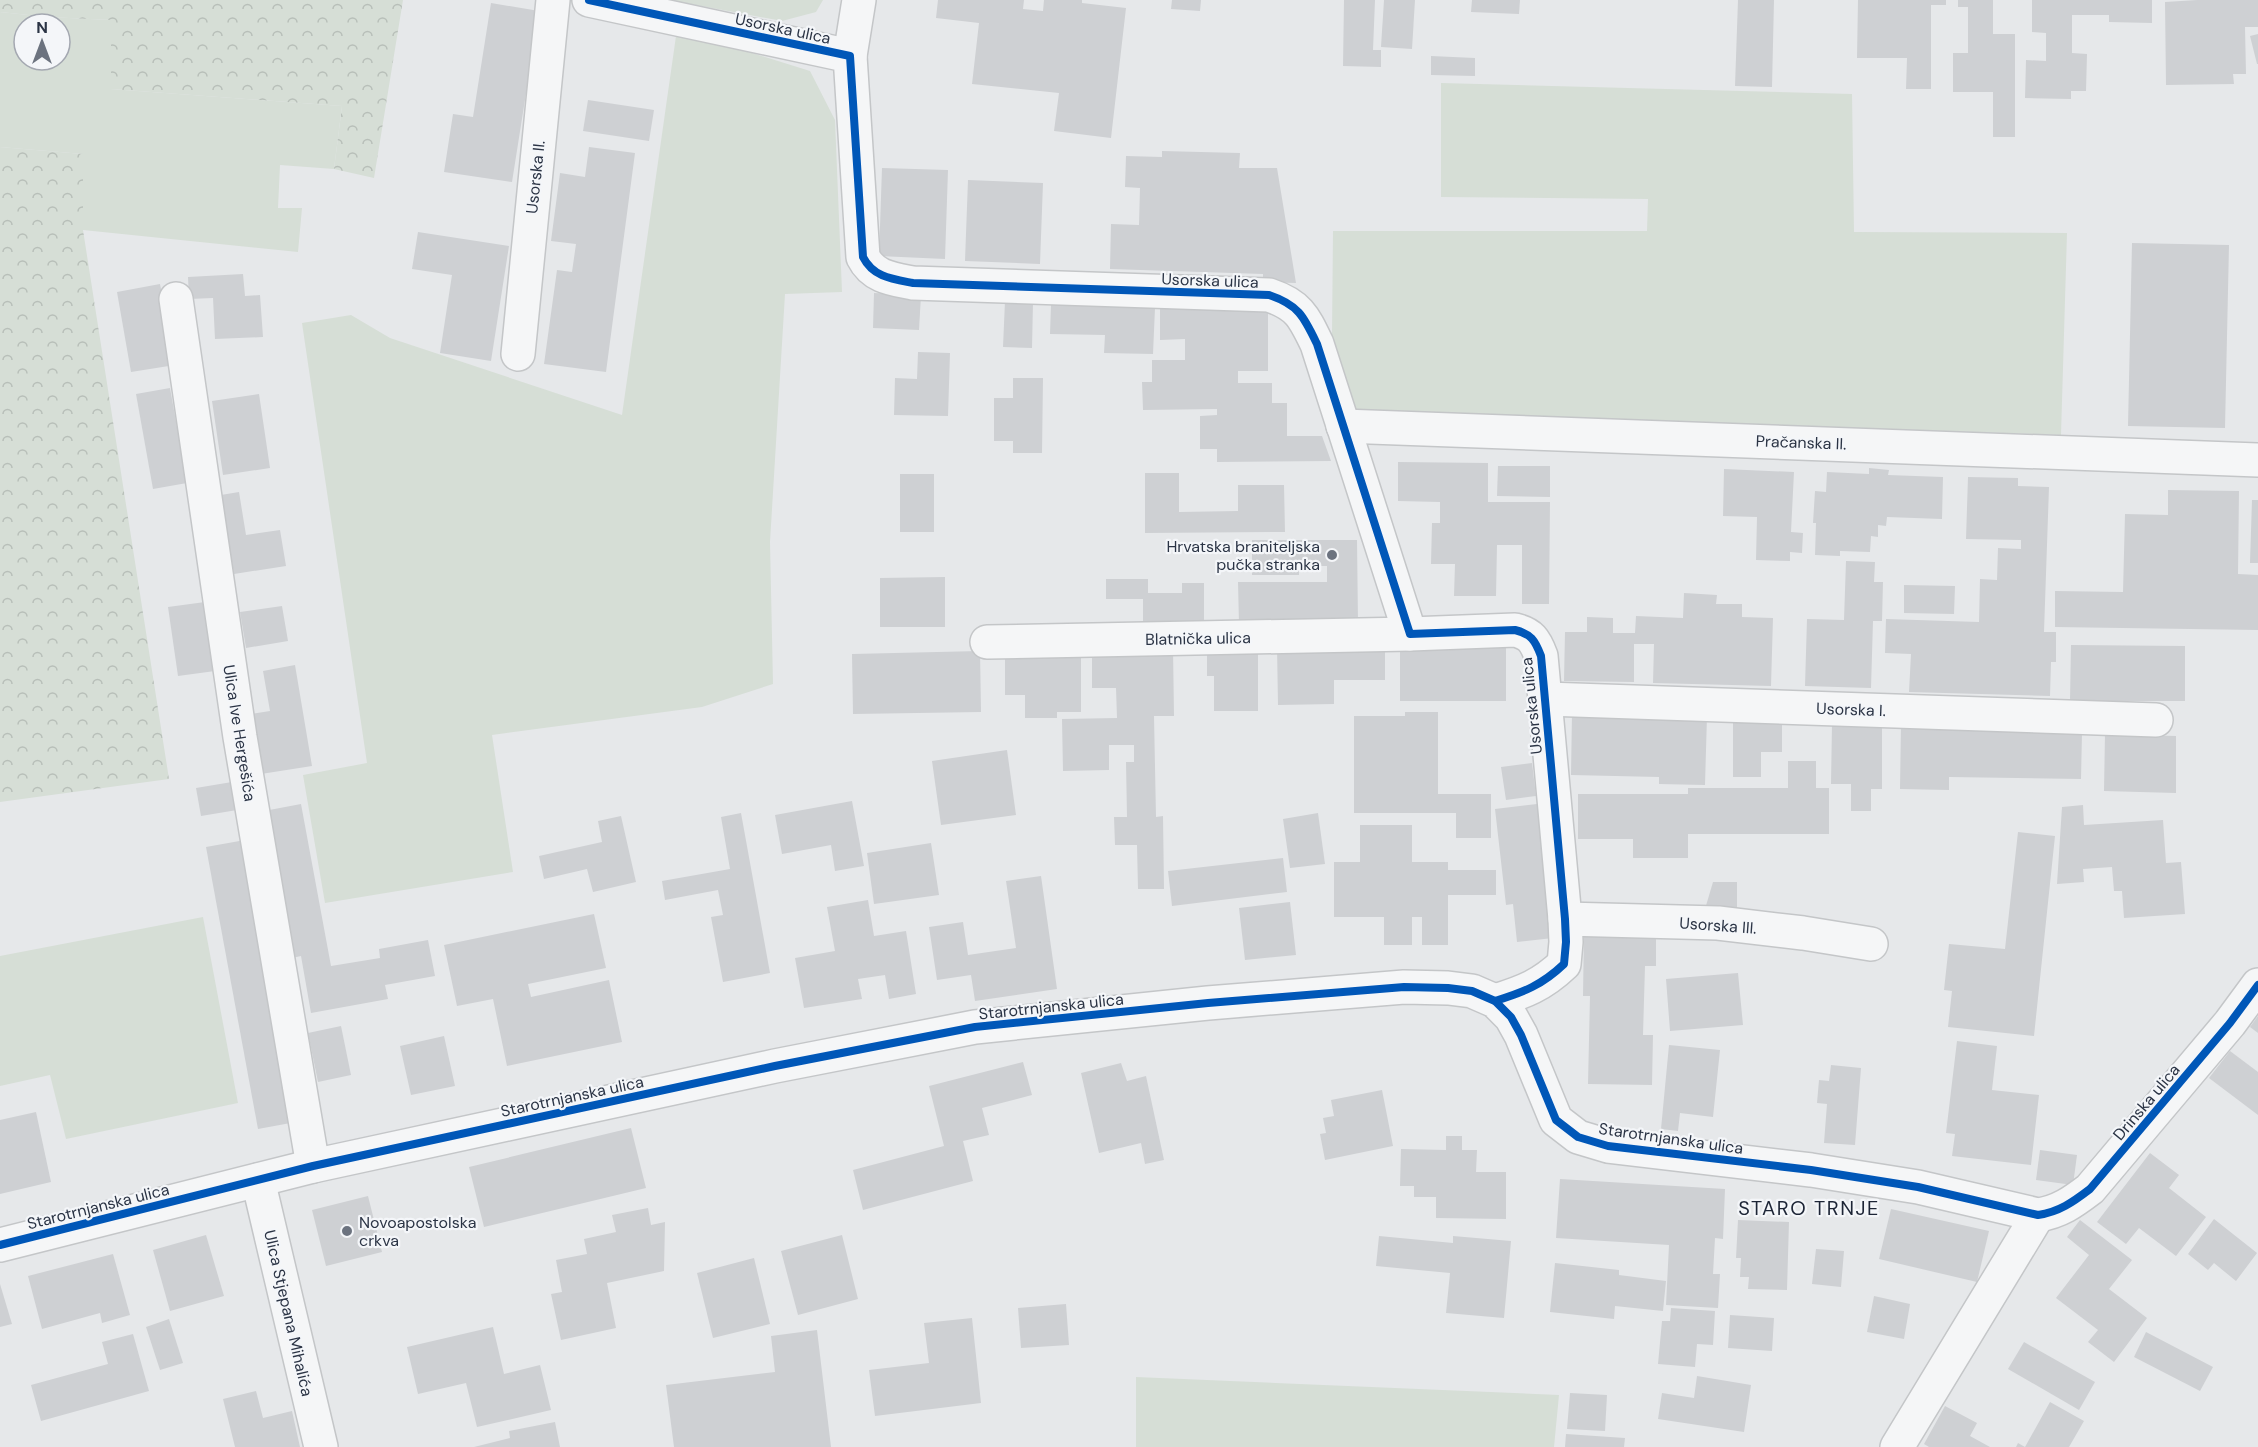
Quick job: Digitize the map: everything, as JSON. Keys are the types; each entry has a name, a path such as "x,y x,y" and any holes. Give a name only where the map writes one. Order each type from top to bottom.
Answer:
{"street":[{"name":"Usorska II.","path":"518,354 553,0"},
{"name":"Usorska ulica","path":"589,0 850,56 863,257 868,269 885,278 912,283 1269,296 1288,301 1305,320 1317,344 1410,634 1515,630 1528,633 1536,641 1541,656 1565,919 1564,964 1550,978 1528,990 1495,1000"},
{"path":"850,56 859,0"},
{"name":"Ulica Ive Hergešića","path":"176,299 240,737 313,1166"},
{"name":"Pračanska II.","path":"1343,426 2258,460"},
{"name":"Blatnička ulica","path":"987,642 1410,634"},
{"name":"Usorska I.","path":"1546,699 2156,720"},
{"name":"Usorska III.","path":"1565,919 1718,923 1870,944"},
{"name":"Drinska ulica","path":"2038,1215 2055,1213 2073,1203 2090,1189 2230,1023 2258,985"},
{"name":"Starotrnjanska ulica","path":"0,1245 313,1166 775,1066 975,1027 1208,1003 1404,987 1472,991 1495,1000 1511,1017 1521,1035 1556,1120 1578,1137 1608,1146 1811,1170 1918,1187 2038,1215"},
{"name":"Ulica Stjepana Mihalića","path":"258,1180 321,1447"},
{"path":"1897,1447 2038,1215"}],"green space":[{"path":"0,0 403,0 374,178 334,169 342,106 111,89 111,20 72,18 72,12 0,12"},
{"path":"670,0 823,0 816,12 782,21"},
{"path":"0,12 12,13 12,72 72,72 72,18 111,20 111,89 342,106 334,169 280,165 278,208 302,208 298,252 83,230 83,154 0,147"},
{"path":"676,36 752,53 810,71 835,120 842,292 785,294 770,542 773,684 702,707 492,735 513,872 325,903 303,775 367,763 302,323 351,315 390,338 622,415"},
{"path":"1441,83 1852,94 1854,232 2067,233 2061,435 1352,411 1332,335 1333,231 1647,231 1648,199 1441,197"},
{"path":"0,147 83,154 83,230 169,779 0,802"},
{"path":"203,917 238,1103 66,1139 50,1075 0,1086 0,956"},
{"path":"1136,1377 1559,1395 1554,1447 1136,1447"}],"building":[{"path":"938,0 1024,0 1023,9 1043,11 1044,0 1082,0 1082,3 1126,8 1111,138 1054,131 1059,93 972,84 979,23 936,18"},
{"path":"1172,0 1201,0 1200,11 1171,9"},
{"path":"1344,0 1375,0 1373,50 1381,50 1381,67 1343,66"},
{"path":"1384,0 1415,0 1412,49 1381,47"},
{"path":"1472,0 1520,0 1519,14 1471,12"},
{"path":"1738,0 1774,0 1772,87 1735,86"},
{"path":"1858,0 1946,0 1946,5 1931,5 1931,89 1906,89 1907,58 1857,58"},
{"path":"1958,0 1993,0 1993,34 2015,34 2015,137 1993,137 1993,92 1953,92 1953,53 1968,53 1968,7 1958,7"},
{"path":"2032,0 2152,0 2152,23 2109,22 2109,15 2072,15 2072,53 2087,54 2086,91 2071,91 2071,99 2025,98 2026,60 2046,61 2046,33 2032,32"},
{"path":"2258,0 2258,27 2245,27 2246,74 2233,74 2234,84 2166,85 2165,2"},
{"path":"491,3 539,11 512,182 444,172 453,114 473,117"},
{"path":"2258,34 2258,64 2257,64 2250,36"},
{"path":"1431,56 1475,58 1475,76 1431,75"},
{"path":"588,100 654,110 649,141 583,131"},
{"path":"589,147 635,153 606,372 544,364 557,270 572,272 576,244 551,241 560,173 585,177"},
{"path":"1162,151 1240,153 1239,168 1277,168 1296,283 1263,282 1263,274 1110,269 1111,224 1139,225 1140,188 1125,187 1126,156 1162,157"},
{"path":"882,168 948,170 945,259 879,256"},
{"path":"968,180 1043,183 1040,264 965,261"},
{"path":"418,232 509,246 491,361 440,353 452,275 412,269"},
{"path":"2132,243 2229,245 2225,428 2128,426"},
{"path":"243,274 245,296 260,295 263,337 215,339 213,298 189,299 188,277"},
{"path":"160,284 175,365 131,372 117,292"},
{"path":"874,293 921,295 919,330 873,328"},
{"path":"1005,301 1033,302 1032,348 1003,347"},
{"path":"1051,305 1155,308 1153,354 1104,353 1105,335 1050,334"},
{"path":"1160,309 1268,309 1268,371 1238,371 1238,383 1272,383 1272,403 1287,403 1287,436 1322,436 1331,461 1217,462 1217,449 1200,449 1200,416 1217,415 1217,409 1143,410 1142,382 1152,382 1152,360 1185,360 1185,339 1160,340"},
{"path":"918,352 950,353 948,416 894,415 895,378 917,379"},
{"path":"1013,378 1043,378 1042,453 1013,453 1013,441 994,441 994,398 1013,398"},
{"path":"170,388 187,483 153,489 136,394"},
{"path":"259,394 270,468 223,475 212,401"},
{"path":"1398,462 1488,463 1488,502 1550,502 1549,604 1522,604 1522,545 1497,545 1496,596 1454,596 1455,564 1431,564 1432,523 1440,523 1440,502 1398,501"},
{"path":"1498,466 1550,466 1550,497 1497,496"},
{"path":"1869,468 1889,470 1888,475 1943,477 1942,519 1887,517 1886,526 1878,525 1878,537 1871,536 1870,552 1840,551 1840,556 1815,555 1816,523 1813,523 1815,491 1826,492 1827,472 1869,474"},
{"path":"1724,469 1794,472 1791,532 1803,533 1802,553 1790,552 1790,561 1756,560 1757,517 1723,516"},
{"path":"1145,473 1179,473 1179,512 1238,511 1238,485 1284,485 1285,532 1145,533"},
{"path":"900,474 934,474 934,532 900,532"},
{"path":"1968,477 2018,478 2018,486 2049,487 2044,632 2056,632 2056,662 2051,662 2050,696 1909,692 1911,654 1885,653 1886,619 1979,622 1980,579 1997,580 1998,548 2021,549 2021,540 1966,539"},
{"path":"2168,490 2239,491 2238,574 2258,575 2258,630 2055,627 2055,591 2123,592 2125,514 2168,515"},
{"path":"239,492 246,535 280,530 286,566 234,574 221,495"},
{"path":"2252,500 2258,500 2258,563 2250,563"},
{"path":"1252,540 1357,540 1358,623 1239,624 1238,582 1327,582 1327,566 1299,566 1299,575 1252,575"},
{"path":"1846,561 1875,562 1874,582 1883,582 1882,621 1873,621 1871,688 1805,686 1807,619 1844,620"},
{"path":"945,577 945,627 880,627 880,578"},
{"path":"1106,579 1148,579 1148,593 1182,593 1182,583 1204,583 1204,622 1143,622 1143,599 1106,599"},
{"path":"1904,585 1955,586 1954,614 1904,613"},
{"path":"1684,593 1717,595 1716,604 1742,604 1742,617 1773,618 1771,686 1653,683 1654,644 1634,644 1634,682 1564,681 1565,632 1587,632 1587,617 1613,618 1613,633 1635,633 1636,616 1683,618"},
{"path":"205,602 215,671 178,676 168,607"},
{"path":"282,606 288,641 246,648 240,612"},
{"path":"1385,644 1385,680 1334,680 1334,704 1278,705 1277,646"},
{"path":"1400,644 1506,644 1506,701 1400,701"},
{"path":"2071,645 2185,646 2185,701 2070,701"},
{"path":"1173,648 1174,716 1154,716 1156,817 1163,816 1164,889 1138,889 1137,845 1115,845 1114,817 1127,817 1126,762 1134,762 1134,745 1109,745 1109,770 1063,771 1062,719 1117,718 1116,688 1092,688 1092,650"},
{"path":"980,651 981,712 853,714 852,654"},
{"path":"1005,651 1081,651 1081,712 1057,712 1057,718 1025,718 1025,695 1005,695"},
{"path":"1207,652 1258,652 1258,711 1214,711 1214,676 1207,676"},
{"path":"295,665 312,766 261,774 251,714 270,711 263,671"},
{"path":"1405,712 1438,712 1438,794 1491,794 1491,838 1456,838 1456,813 1354,813 1354,716 1405,716"},
{"path":"1572,713 1707,716 1705,785 1659,784 1659,777 1571,775"},
{"path":"1733,723 1782,723 1782,752 1761,752 1761,777 1733,777"},
{"path":"1832,724 1882,724 1882,789 1871,789 1871,811 1851,811 1851,784 1831,784"},
{"path":"1901,724 2082,733 2081,779 1949,777 1949,790 1900,789"},
{"path":"2105,734 2176,736 2176,793 2104,791"},
{"path":"1007,750 1016,815 941,825 932,761"},
{"path":"1788,761 1816,761 1816,788 1829,788 1829,834 1688,834 1688,858 1633,858 1633,839 1578,839 1578,794 1688,794 1688,788 1788,788"},
{"path":"1532,763 1536,796 1506,800 1501,767"},
{"path":"238,781 243,809 201,816 196,788"},
{"path":"852,801 864,866 835,871 831,845 782,854 775,815"},
{"path":"301,804 331,966 380,958 379,949 428,940 435,976 385,985 388,999 311,1013 301,956 292,958 264,811"},
{"path":"1537,804 1553,938 1517,942 1513,904 1506,905 1495,809"},
{"path":"2083,805 2084,825 2163,820 2166,863 2181,862 2185,914 2124,918 2122,891 2114,891 2112,867 2083,869 2084,882 2057,884 2062,807"},
{"path":"741,813 770,973 723,982 711,917 723,915 718,890 665,900 662,881 730,869 721,817"},
{"path":"1318,813 1325,864 1290,868 1283,819"},
{"path":"621,816 636,882 593,892 587,869 544,879 539,856 602,842 598,821"},
{"path":"1360,825 1412,825 1412,862 1448,862 1448,870 1496,870 1496,895 1448,895 1448,945 1422,945 1422,917 1412,917 1412,945 1384,945 1384,917 1334,917 1334,862 1360,862"},
{"path":"2018,832 2055,836 2034,1036 1948,1027 1952,991 1944,990 1949,944 2005,949"},
{"path":"245,840 296,1122 258,1129 206,847"},
{"path":"931,843 939,895 874,904 867,853"},
{"path":"1283,858 1287,892 1172,906 1168,871"},
{"path":"1041,876 1057,989 975,1001 971,975 937,980 929,927 963,922 968,955 1016,948 1006,881"},
{"path":"1713,882 1737,882 1737,909 1705,909"},
{"path":"868,900 874,936 906,931 916,994 889,999 885,975 858,979 862,999 804,1008 795,958 835,951 827,907"},
{"path":"1290,902 1296,955 1245,960 1239,908"},
{"path":"594,914 606,968 528,984 531,997 609,980 622,1042 507,1066 493,999 457,1006 444,945"},
{"path":"1584,932 1656,934 1656,966 1645,966 1643,1035 1653,1035 1652,1085 1588,1084 1590,996 1583,996"},
{"path":"1738,973 1743,1025 1670,1031 1666,979"},
{"path":"2258,1016 2258,1033 2250,1027"},
{"path":"341,1026 351,1075 318,1082 308,1033"},
{"path":"444,1036 455,1086 411,1095 400,1046"},
{"path":"1957,1041 1997,1046 1992,1090 2039,1095 2031,1165 1952,1156 1955,1134 1946,1133"},
{"path":"1669,1045 1720,1050 1713,1117 1680,1113 1678,1131 1661,1129"},
{"path":"2230,1051 2258,1072 2258,1115 2209,1078"},
{"path":"1023,1062 1032,1095 982,1108 989,1135 963,1141 973,1181 863,1210 853,1170 944,1146 929,1086"},
{"path":"1121,1063 1127,1081 1146,1076 1164,1160 1145,1164 1141,1143 1099,1153 1081,1073"},
{"path":"1831,1065 1861,1068 1855,1145 1824,1143 1827,1104 1817,1103 1819,1080 1829,1081"},
{"path":"1382,1090 1393,1146 1325,1160 1320,1134 1326,1133 1323,1118 1334,1116 1331,1100"},
{"path":"36,1112 51,1182 0,1194 0,1120"},
{"path":"631,1128 646,1188 484,1227 469,1167"},
{"path":"1446,1136 1462,1136 1462,1150 1477,1150 1476,1172 1506,1172 1506,1219 1436,1218 1436,1197 1414,1197 1414,1186 1400,1186 1401,1149 1446,1150"},
{"path":"2040,1150 2077,1155 2073,1185 2036,1180"},
{"path":"2150,1153 2179,1175 2169,1188 2206,1217 2176,1256 2139,1228 2126,1244 2097,1222"},
{"path":"1560,1179 1725,1189 1723,1239 1715,1238 1713,1274 1720,1274 1718,1308 1666,1305 1669,1245 1556,1238"},
{"name":"Novoapostolska crkva","path":"368,1196 382,1252 326,1266 312,1210"},
{"path":"648,1208 651,1225 665,1222 664,1271 607,1283 616,1328 561,1340 551,1294 562,1292 556,1260 587,1254 584,1239 616,1232 612,1215"},
{"path":"1891,1209 1989,1231 1977,1282 1879,1259"},
{"path":"2214,1219 2257,1253 2236,1281 2214,1263 2208,1270 2188,1254"},
{"path":"1738,1220 1789,1222 1787,1290 1748,1289 1749,1277 1740,1277 1741,1258 1736,1258"},
{"path":"2080,1220 2132,1260 2109,1289 2147,1318 2114,1362 2088,1342 2098,1330 2056,1298 2089,1255 2067,1237"},
{"path":"206,1235 224,1296 170,1311 153,1250"},
{"path":"842,1235 858,1299 798,1315 781,1251"},
{"path":"1379,1236 1453,1243 1453,1236 1511,1241 1504,1318 1446,1313 1450,1273 1376,1266"},
{"path":"1816,1249 1844,1251 1841,1287 1812,1284"},
{"path":"113,1254 130,1315 102,1323 100,1313 42,1329 28,1276"},
{"path":"754,1258 770,1324 713,1338 697,1273"},
{"path":"1555,1263 1619,1270 1619,1275 1666,1281 1663,1311 1615,1306 1614,1319 1550,1312"},
{"path":"0,1284 12,1324 0,1327"},
{"path":"1874,1296 1910,1304 1904,1339 1867,1332"},
{"path":"1066,1304 1069,1345 1021,1348 1018,1308"},
{"path":"1671,1308 1715,1311 1713,1345 1697,1344 1695,1367 1658,1364 1662,1321 1670,1321"},
{"path":"1730,1315 1774,1318 1772,1351 1728,1348"},
{"path":"972,1318 981,1403 875,1416 869,1370 929,1363 924,1323"},
{"path":"169,1319 183,1363 160,1370 146,1327"},
{"path":"493,1327 504,1374 540,1365 551,1410 477,1427 466,1383 418,1394 407,1347"},
{"path":"817,1330 831,1447 674,1447 666,1385 775,1372 771,1336"},
{"path":"2146,1332 2213,1367 2200,1391 2134,1357"},
{"path":"133,1334 149,1391 41,1421 31,1385 108,1364 102,1342"},
{"path":"2024,1342 2095,1382 2079,1410 2008,1369"},
{"path":"1697,1376 1751,1385 1744,1432 1658,1419 1662,1393 1694,1398"},
{"path":"256,1391 263,1418 292,1411 300,1447 235,1447 223,1399"},
{"path":"1570,1393 1607,1395 1605,1431 1567,1429"},
{"path":"2050,1402 2084,1421 2069,1447 2025,1447"},
{"path":"1945,1406 1977,1423 1970,1436 1990,1447 1929,1447 1924,1444"},
{"path":"555,1422 560,1447 474,1447 510,1438 509,1431"},
{"path":"1566,1434 1625,1438 1624,1447 1565,1447"}],"cycle path":[{"path":"589,0 850,56 863,257 872,269 884,276 913,283 1269,295 1287,303 1299,313 1317,344 1410,634 1515,630 1532,638 1541,656 1565,919 1564,964 1532,987 1495,1001"},
{"path":"0,1245 313,1166 775,1066 975,1027 1208,1003 1404,987 1472,991 1495,1001 1511,1017 1521,1035 1556,1120 1578,1137 1608,1146 1811,1170 1918,1187 2038,1215 2066,1206 2090,1189 2230,1023 2258,985"}],"place":[{"name":"Hrvatska braniteljska pučka stranka","path":"1332,555"},
{"name":"Novoapostolska crkva","path":"347,1231"}],"district":[{"name":"STARO TRNJE","path":"1809,1208"}]}
